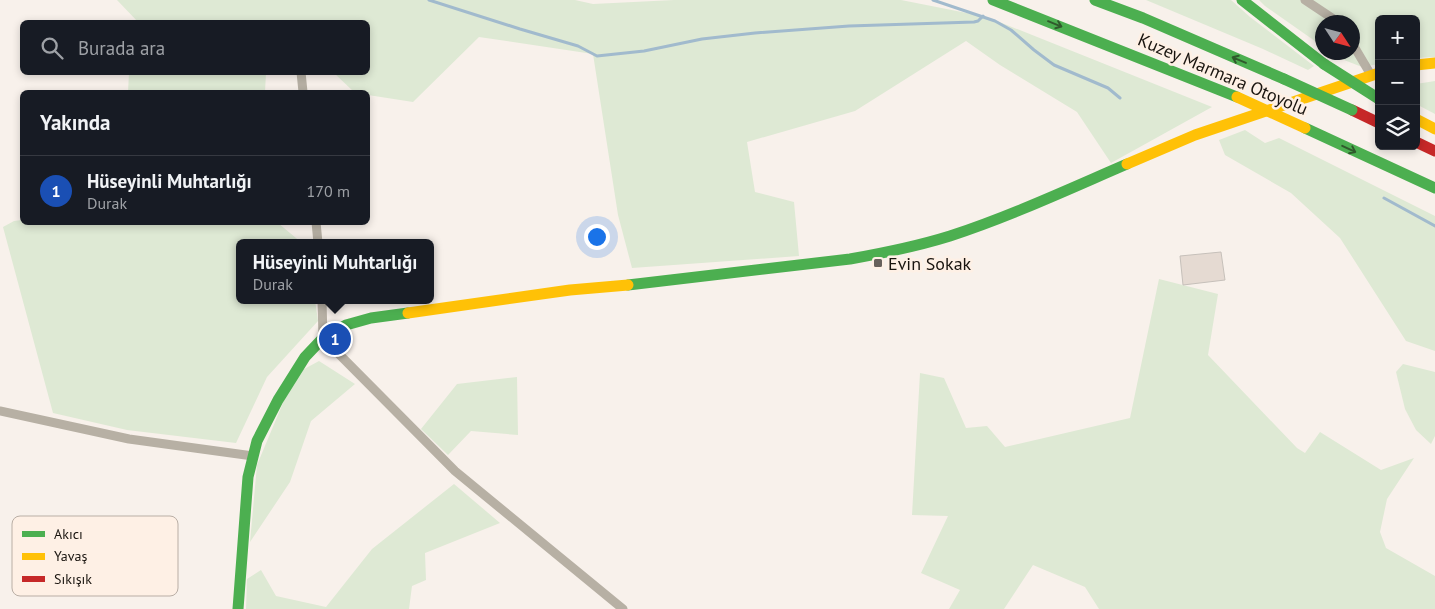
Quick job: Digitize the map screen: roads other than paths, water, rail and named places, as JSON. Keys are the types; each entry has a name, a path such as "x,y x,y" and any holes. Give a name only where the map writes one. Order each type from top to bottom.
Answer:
{"main road":[{"path":"982,0 1024,11"},
{"name":"Kuzey Marmara Otoyolu","path":"993,0 1237,97 1435,188"},
{"name":"Kuzey Marmara Otoyolu","path":"1095,0 1143,18 1284,79 1375,121"},
{"path":"1242,0 1324,64 1375,96"},
{"path":"1420,65 1435,63"},
{"path":"238,609 248,477 257,441 278,400 305,357 323,338 346,326 371,318 570,290 638,284 850,259 885,253 960,232 1040,202 1195,135 1375,74"},
{"path":"1420,121 1435,129"},
{"path":"1420,144 1435,151"}],"street":[{"path":"1305,0 1328,15"},
{"path":"1360,54 1375,74"},
{"path":"301,75 303,90"},
{"path":"316,225 318,239"},
{"path":"322,304 323,338 456,471 623,609"},
{"path":"0,411 129,439 254,456"}],"waterway":[{"path":"429,0 578,46 597,56 644,51 702,39 755,33 849,26 974,22 983,16"},
{"path":"933,0 995,21 1011,30 1054,65 1108,88 1120,98"},
{"path":"1384,198 1435,226"}],"place":[{"name":"Evin Sokak","path":"878,263"},
{"name":"Hüseyinli Muhtarlığı","path":"335,339"}]}
